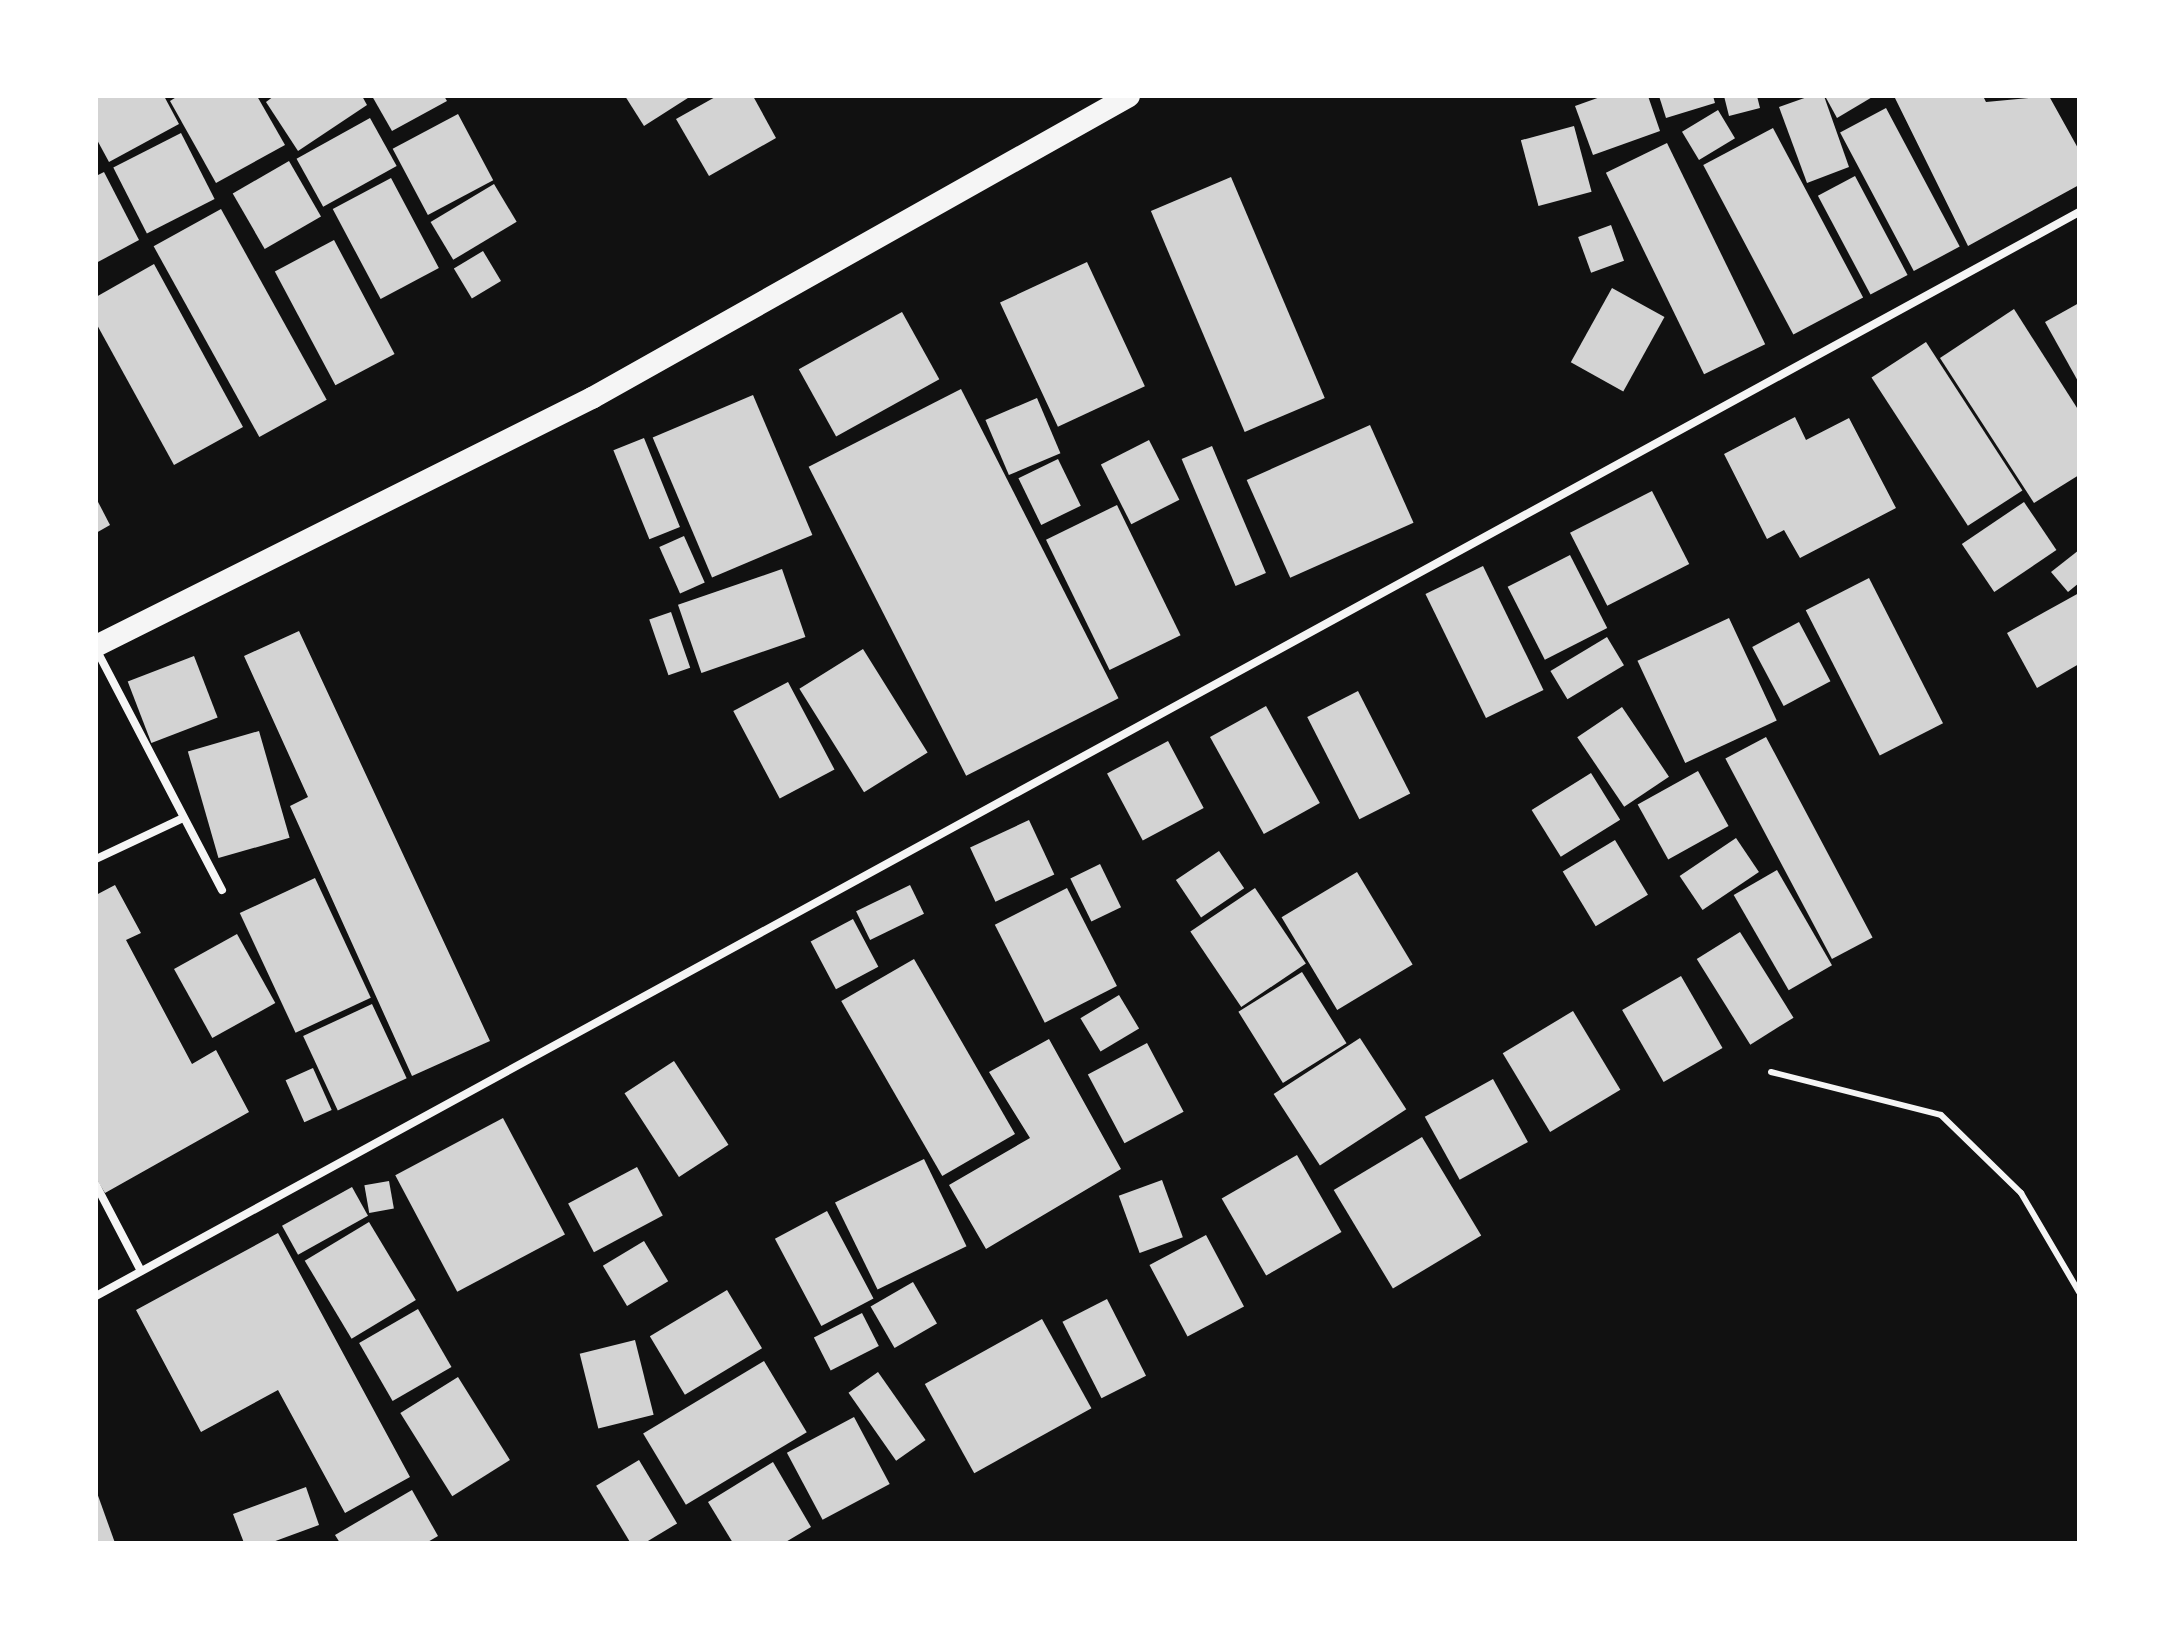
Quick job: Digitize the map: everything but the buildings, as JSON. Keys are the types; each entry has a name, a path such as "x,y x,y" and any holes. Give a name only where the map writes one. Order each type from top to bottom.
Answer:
{"highway":[{"path":"96,647 592,398 1129,96"}],"street":[{"path":"96,1296 2079,212"},
{"path":"96,647 222,890"},
{"path":"96,859 183,818"},
{"path":"96,1185 141,1271"}],"lane":[{"path":"1771,1072 1941,1115 2021,1193 2079,1292"}]}
